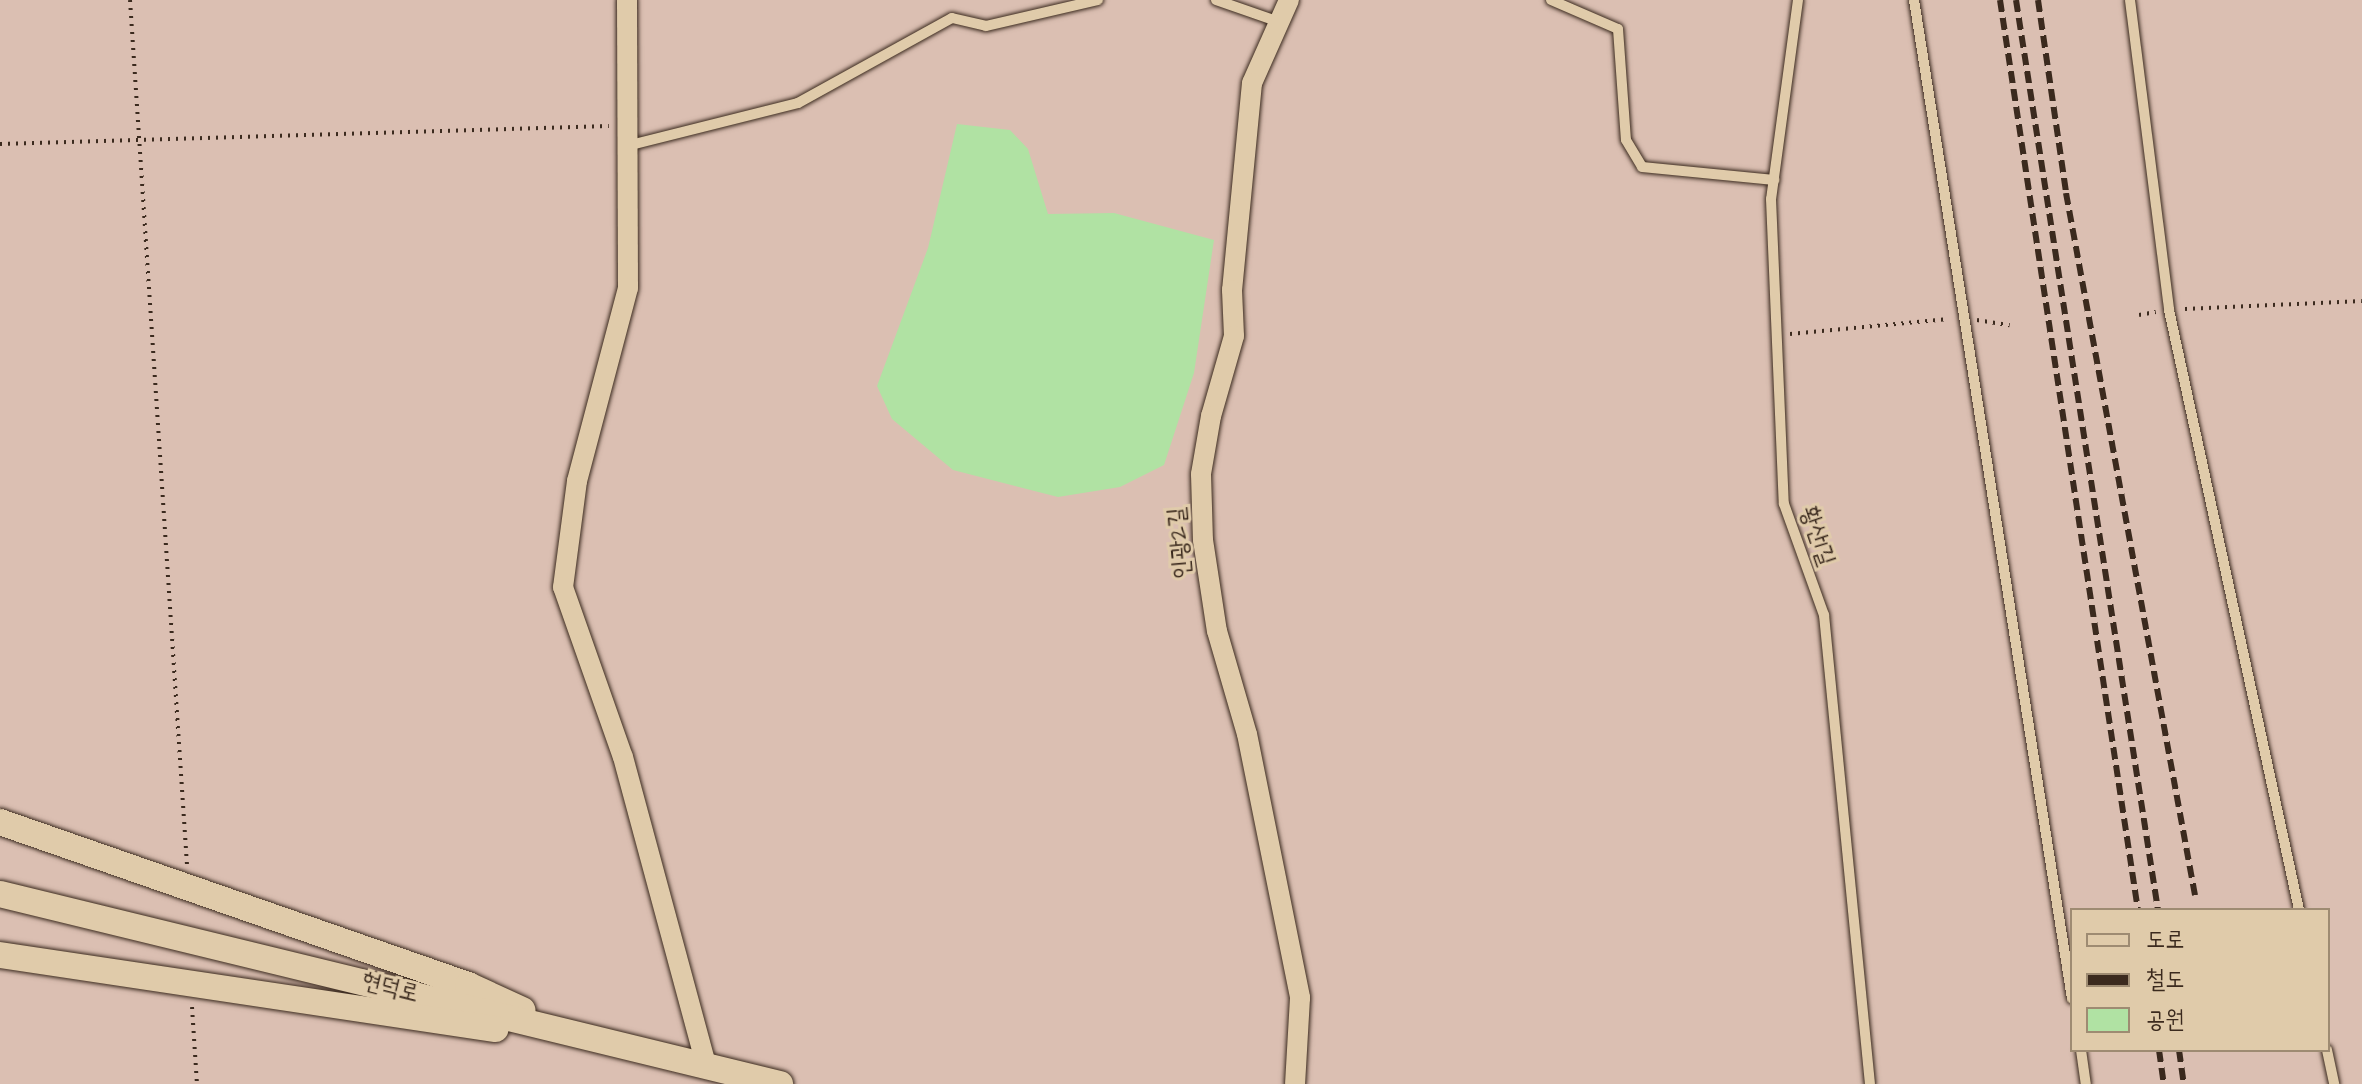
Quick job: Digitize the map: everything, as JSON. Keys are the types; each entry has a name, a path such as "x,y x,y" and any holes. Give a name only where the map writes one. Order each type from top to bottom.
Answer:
{"street":[{"path":"627,0 625,147 628,288 577,481 563,587 623,757 706,1065"},
{"name":"인광2길","path":"1289,0 1252,83 1232,290 1234,336 1211,416 1201,474 1203,540 1217,631 1247,734 1300,998 1295,1084"},
{"path":"0,822 468,985 586,1041"},
{"name":"현덕로","path":"0,894 586,1041 706,1065 780,1084"},
{"path":"0,955 191,987 586,1041"}],"lane":[{"path":"625,147 798,103 952,18 986,26 1098,0"},
{"path":"1216,0 1279,22"},
{"path":"1551,0 1618,29 1626,140 1642,167 1774,180"},
{"name":"황산1길","path":"1798,0 1774,180 1784,504 1824,615 1870,1084"},
{"path":"1914,0 1961,317 2070,987"},
{"path":"2130,0 2169,310 2299,908"},
{"path":"2081,1052 2086,1084"},
{"path":"2327,1052 2334,1084"}],"path":[{"path":"130,0 189,890"},
{"path":"0,144 625,126"},
{"path":"2139,315 2169,310 2362,301"},
{"path":"1778,335 1961,317 2010,325"},
{"path":"191,987 197,1084"}],"green space":[{"path":"957,124 1010,130 1028,149 1048,214 1114,213 1214,240 1194,373 1164,465 1120,487 1058,497 953,470 892,419 877,386 928,248"}],"railway":[{"path":"2000,0 2138,908"},
{"path":"2016,0 2158,908"},
{"path":"2038,0 2066,193 2195,895"},
{"path":"2159,1052 2164,1084"},
{"path":"2179,1052 2184,1084"}]}
